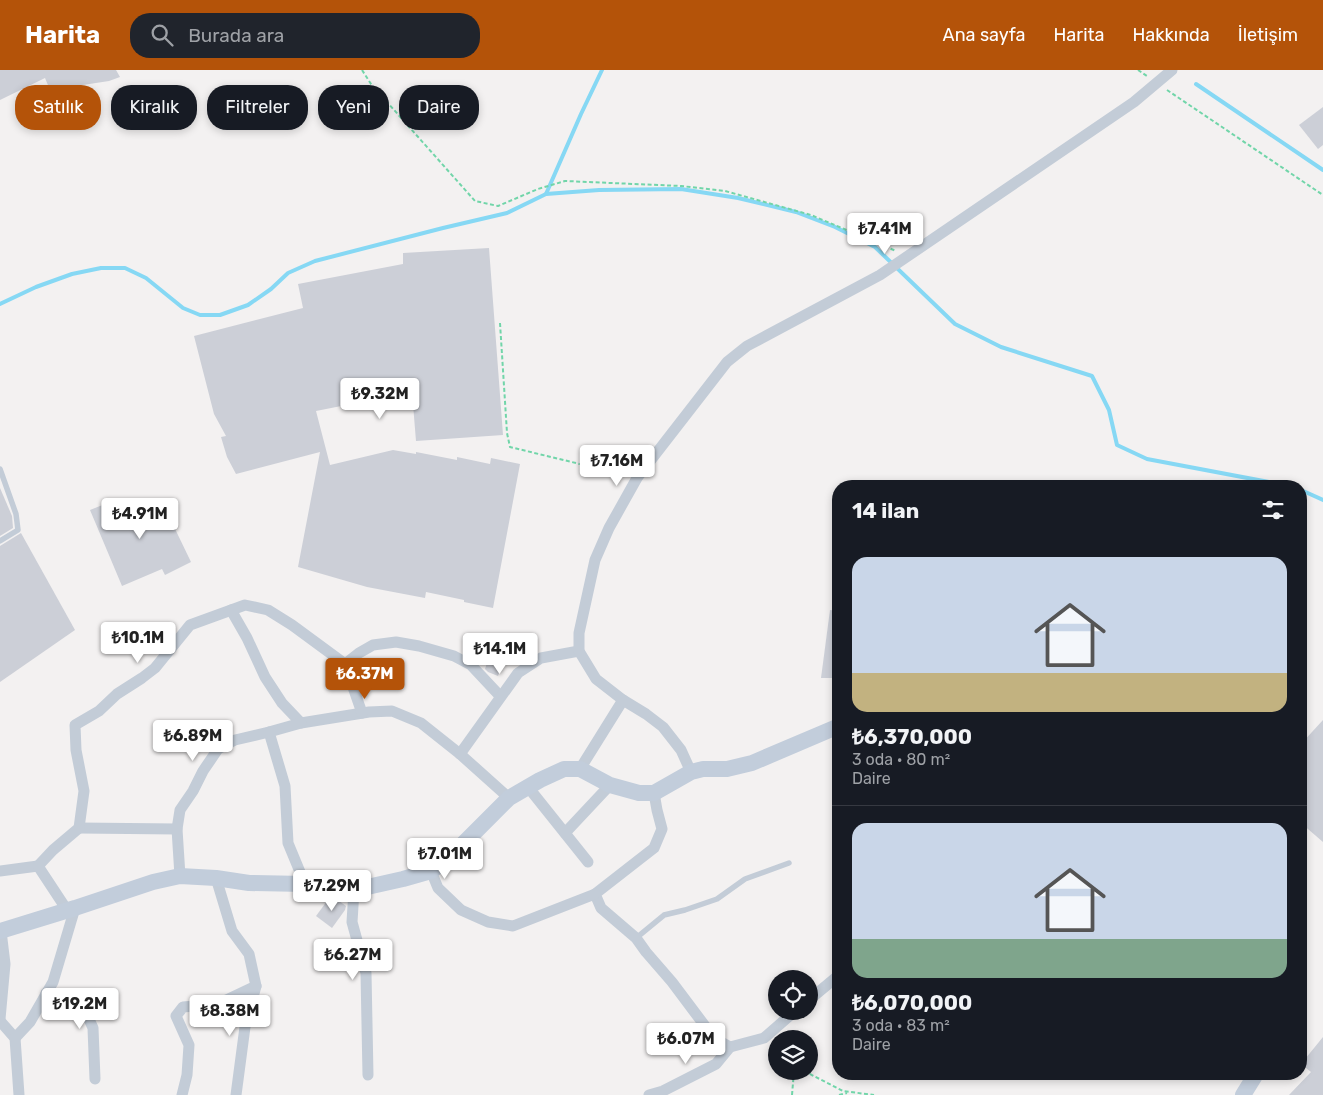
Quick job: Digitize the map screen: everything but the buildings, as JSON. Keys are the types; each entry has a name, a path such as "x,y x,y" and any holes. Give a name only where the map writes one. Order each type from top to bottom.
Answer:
{"street":[{"path":"691,772 681,750 663,726 623,700 596,679 579,651 579,633 595,560 609,528 637,478 727,362 747,346 880,275 1134,102 1172,70"},
{"path":"0,871 38,866 79,828 84,791 76,750 75,725 99,711 117,694 155,668 190,625 245,605 268,610 345,664 362,713"},
{"path":"231,610 247,638 265,677 282,703 301,723"},
{"path":"345,664 373,645 396,642 419,646 454,656 471,665 500,696"},
{"path":"460,754 518,673 541,658 579,651"},
{"path":"580,769 623,700"},
{"path":"180,876 177,829 180,810 193,791 203,770 218,749 235,740 301,723 362,713 392,711 421,723 460,754 509,798"},
{"path":"19,1095 15,1038 0,1020 5,964 1,931 153,882 180,876 216,878 249,883 305,884 354,890 403,879 430,870 447,860 509,798 564,769 580,769 610,785 639,793 654,793 691,772 703,769 727,769 752,763 832,729"},
{"path":"269,732 285,786 288,843 305,884"},
{"path":"565,833 610,785"},
{"path":"528,787 588,862"},
{"path":"430,870 438,888 461,910 488,922 513,926 595,894 654,848 662,829 654,793"},
{"path":"79,828 177,829"},
{"path":"38,866 71,909"},
{"path":"216,878 232,931 249,954 256,986 245,1027 236,1095"},
{"path":"354,890 352,922 366,973 368,1075"},
{"path":"595,894 601,908 636,938 714,1038 730,1047"},
{"path":"15,1038 30,1022 52,982 71,909"},
{"path":"818,992 832,980"},
{"path":"182,1095 187,1075 189,1045 176,1016 183,1007 218,1004 256,986"},
{"path":"46,993 79,997 93,1028 95,1079"},
{"path":"649,1095 664,1091 716,1064 730,1047 764,1038 785,1020"},
{"path":"1243,1095 1252,1080"}],"lane":[{"path":"0,469 16,514 18,530 0,540"},
{"path":"636,938 664,915 717,899 745,879 789,863"}],"path":[{"path":"362,70 371,84 475,200 498,206 538,189 565,181 681,186 725,191 811,214 907,256"},
{"path":"1138,70 1323,195"},
{"path":"500,323 507,433 510,447 637,478"},
{"path":"818,1078 843,1091 874,1095"},
{"path":"792,1095 793,1080"},
{"path":"839,1095 850,1092"}],"waterway":[{"path":"546,194 602,70"},
{"path":"1196,84 1323,170"},
{"path":"0,304 36,287 72,274 101,268 125,268 146,278 183,308 200,315 220,315 248,305 271,289 288,273 315,261 507,213 546,194 599,190 681,189 738,198 796,212 835,227 875,247 955,324 1001,347 1092,376 1109,410 1117,445 1147,459 1258,480"},
{"path":"1307,493 1323,500"}]}
